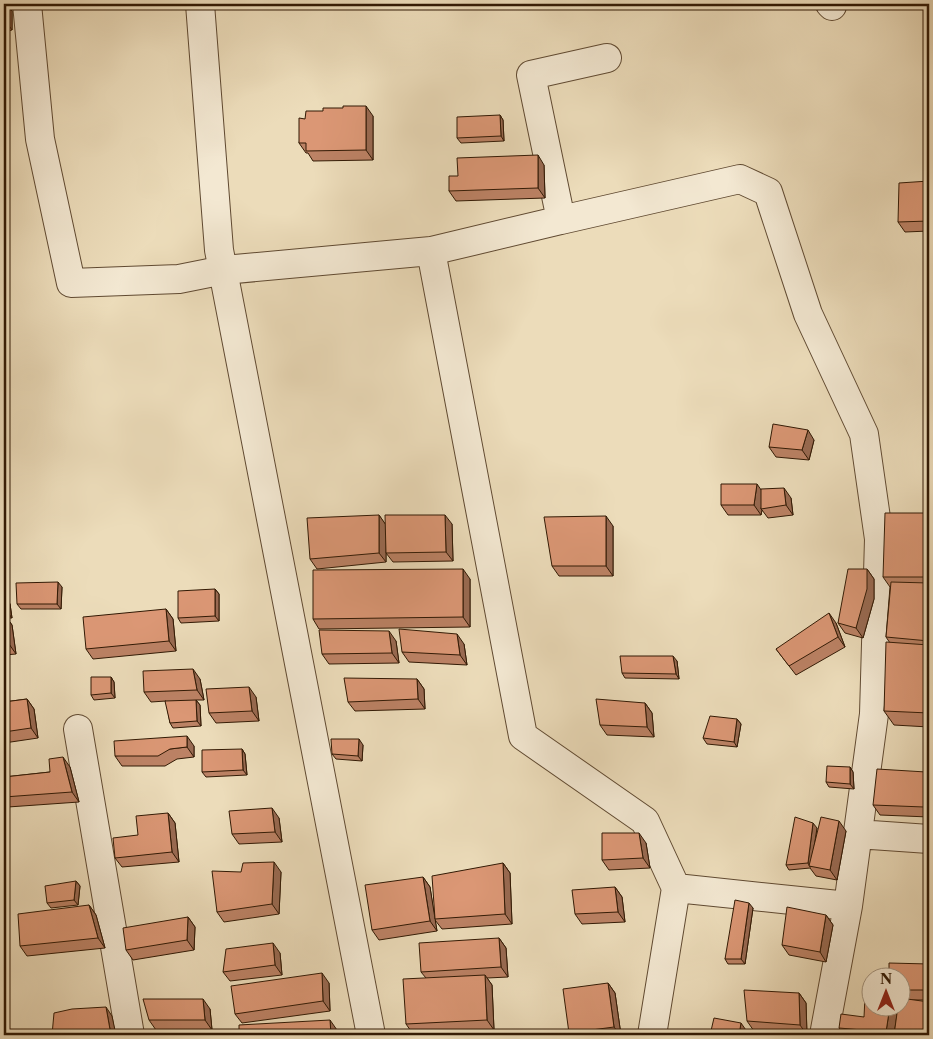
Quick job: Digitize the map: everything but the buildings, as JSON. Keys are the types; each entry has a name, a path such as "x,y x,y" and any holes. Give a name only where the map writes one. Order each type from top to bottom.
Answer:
{"street":[{"path":"27,4 40,139 71,283 179,279 224,270 431,251 740,179 768,192 808,314 864,434 879,539 874,714 848,906 824,1035"},
{"path":"200,4 219,250 371,1035"},
{"path":"561,220 531,75 608,58"},
{"path":"431,251 523,736 646,821 676,888 652,1035"},
{"path":"78,729 130,1035"},
{"path":"857,834 929,839"},
{"path":"676,888 848,906"}]}
